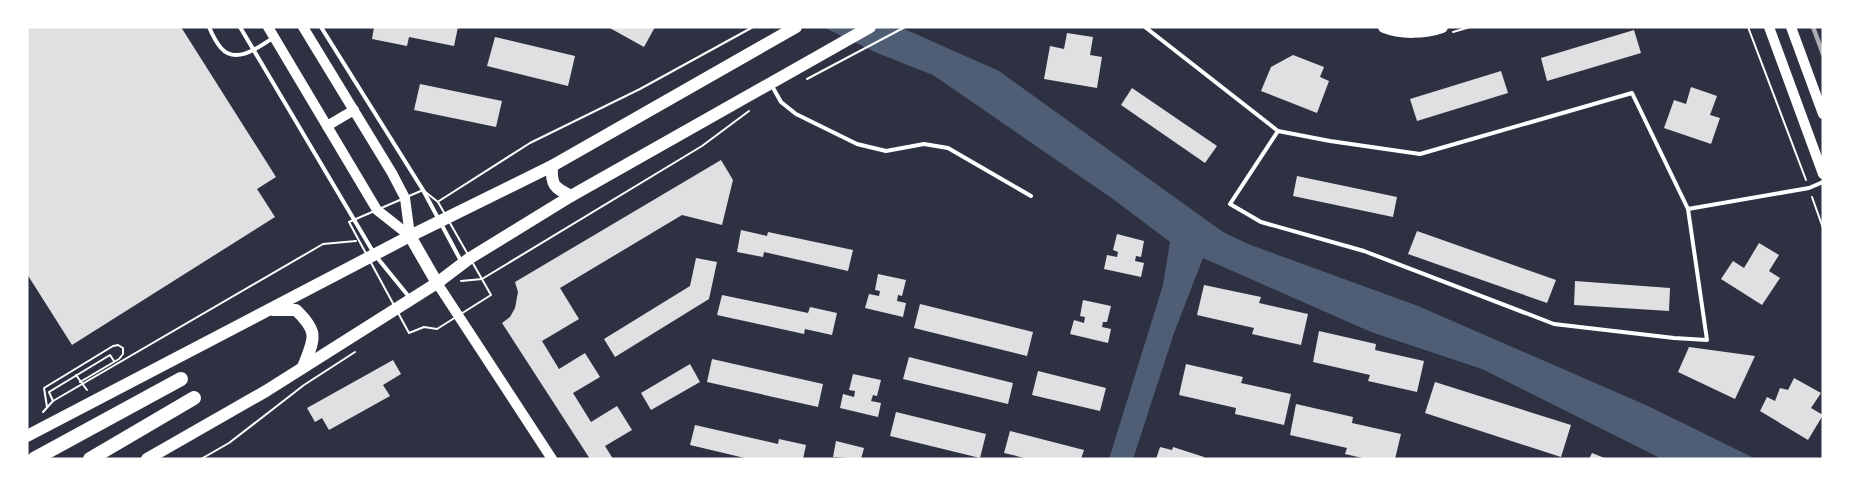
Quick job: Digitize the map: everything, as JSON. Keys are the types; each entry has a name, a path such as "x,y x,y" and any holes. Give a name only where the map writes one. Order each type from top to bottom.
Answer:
{"highway":[{"path":"34,459 181,379"},
{"path":"90,459 194,398"}],"main road":[{"path":"268,27 377,210 410,236"},
{"path":"303,27 405,198 410,236 436,283 552,459"},
{"path":"27,436 410,236 552,166 796,27"},
{"path":"147,459 410,305 463,264 571,196 870,27"},
{"path":"1384,27 1392,30 1418,31 1438,28"},
{"path":"1769,27 1823,174"},
{"path":"1791,27 1823,114"},
{"path":"327,126 354,110"},
{"path":"552,166 552,180 556,188 571,196"},
{"path":"268,310 296,310 310,324 314,340 303,368"}],"lane":[{"path":"208,27 222,49 232,54 246,54 274,38"},
{"path":"240,27 365,240 410,305"},
{"path":"321,27 433,208 463,264"},
{"path":"1144,27 1278,131 1420,154 1632,93 1688,209 1707,340 1674,339 1554,324 1364,251 1261,222 1230,204 1278,131"},
{"path":"770,83 781,102 796,114 857,144 886,151 924,144 948,148 1031,196"},
{"path":"1688,209 1809,188 1823,182"}],"path":[{"path":"433,208 438,202 530,143 640,89 753,27"},
{"path":"806,80 905,27"},
{"path":"1749,27 1823,228"},
{"path":"459,281 482,279 702,146 753,109"},
{"path":"40,415 53,401 323,244 365,240"},
{"path":"400,318 410,305"},
{"path":"47,408 45,388 113,346 118,345 123,348 123,354 119,359 80,382 76,375"},
{"path":"201,459 229,443 304,385 359,349"},
{"path":"53,401 49,392 110,354 116,365"}],"water":[{"path":"823,27 900,27 999,71 1223,232 1248,244 1418,306 1648,406 1756,459 1662,459 1482,369 1371,332 1203,258 1174,333 1133,459 1109,459 1163,285 1170,242 1113,199 933,75 877,53"}],"building":[{"path":"27,27 181,27 276,177 257,189 275,217 72,345 27,274"},
{"path":"374,27 458,27 454,46 409,37 407,46 372,39"},
{"path":"608,27 655,27 644,47"},
{"path":"1634,30 1641,53 1547,81 1541,58"},
{"path":"1067,33 1093,37 1090,55 1102,57 1097,88 1044,79 1050,46 1064,49"},
{"path":"495,37 575,56 568,86 487,66"},
{"path":"1293,55 1324,67 1320,77 1329,81 1317,113 1261,91 1271,67"},
{"path":"1501,71 1508,93 1417,121 1410,99"},
{"path":"420,84 502,101 496,127 414,110"},
{"path":"1691,87 1717,96 1710,115 1720,118 1711,144 1664,128 1674,100 1686,104"},
{"path":"1132,88 1217,146 1205,163 1121,105"},
{"path":"721,160 733,180 722,225 682,215 560,288 579,319 542,341 559,369 585,353 600,377 573,393 591,422 617,406 632,430 605,446 613,459 590,459 502,323 510,317 515,308 518,292 515,282"},
{"path":"1297,176 1397,197 1393,217 1293,196"},
{"path":"741,230 767,236 768,232 853,250 848,271 764,252 763,257 737,252"},
{"path":"1417,231 1556,280 1547,303 1408,254"},
{"path":"1117,234 1144,241 1141,257 1136,256 1135,261 1144,263 1141,277 1104,269 1107,255 1117,257 1118,252 1113,250"},
{"path":"1759,243 1779,255 1769,271 1780,278 1762,305 1721,279 1733,261 1744,268"},
{"path":"696,258 717,262 709,299 615,357 604,339 690,286"},
{"path":"878,274 906,280 902,296 898,295 897,301 906,303 903,317 865,308 869,294 879,296 880,291 875,290"},
{"path":"1575,281 1670,288 1669,311 1574,305"},
{"path":"1204,285 1261,297 1259,303 1308,314 1301,345 1252,334 1254,328 1197,315"},
{"path":"722,295 808,313 810,307 837,313 832,335 805,329 804,334 717,315"},
{"path":"1083,300 1111,306 1107,322 1103,322 1102,327 1111,329 1108,343 1070,334 1074,320 1084,323 1085,317 1080,316"},
{"path":"920,304 1033,332 1027,356 914,328"},
{"path":"1319,331 1376,344 1375,350 1424,361 1417,392 1368,381 1370,375 1313,362"},
{"path":"1689,347 1755,356 1735,399 1678,372"},
{"path":"909,357 1013,383 1008,404 903,379"},
{"path":"712,359 823,384 818,407 707,382"},
{"path":"393,360 401,374 383,385 390,396 329,430 322,418 315,422 307,408"},
{"path":"690,364 700,382 651,410 641,393"},
{"path":"1186,364 1243,377 1241,383 1291,394 1284,425 1235,414 1236,408 1179,395"},
{"path":"1038,371 1106,388 1100,411 1032,395"},
{"path":"853,374 881,380 877,396 873,395 871,401 881,403 878,417 840,408 843,394 854,397 855,391 849,390"},
{"path":"1794,378 1821,393 1811,408 1823,415 1808,440 1760,411 1767,397 1775,401 1780,388 1788,390"},
{"path":"1435,382 1571,425 1561,457 1425,413"},
{"path":"1296,404 1353,417 1352,423 1401,434 1395,459 1367,459 1345,454 1347,448 1290,435"},
{"path":"896,412 986,434 980,458 890,436"},
{"path":"695,425 778,444 779,439 806,445 803,459 749,459 690,445"},
{"path":"1010,431 1084,450 1081,459 1029,459 1004,453"},
{"path":"836,441 864,448 861,459 833,457"},
{"path":"1160,447 1172,450 1173,447 1204,457 1204,459 1156,459"},
{"path":"1592,453 1607,459 1589,459"}],"railway":[{"path":"1813,27 1823,54"}]}
